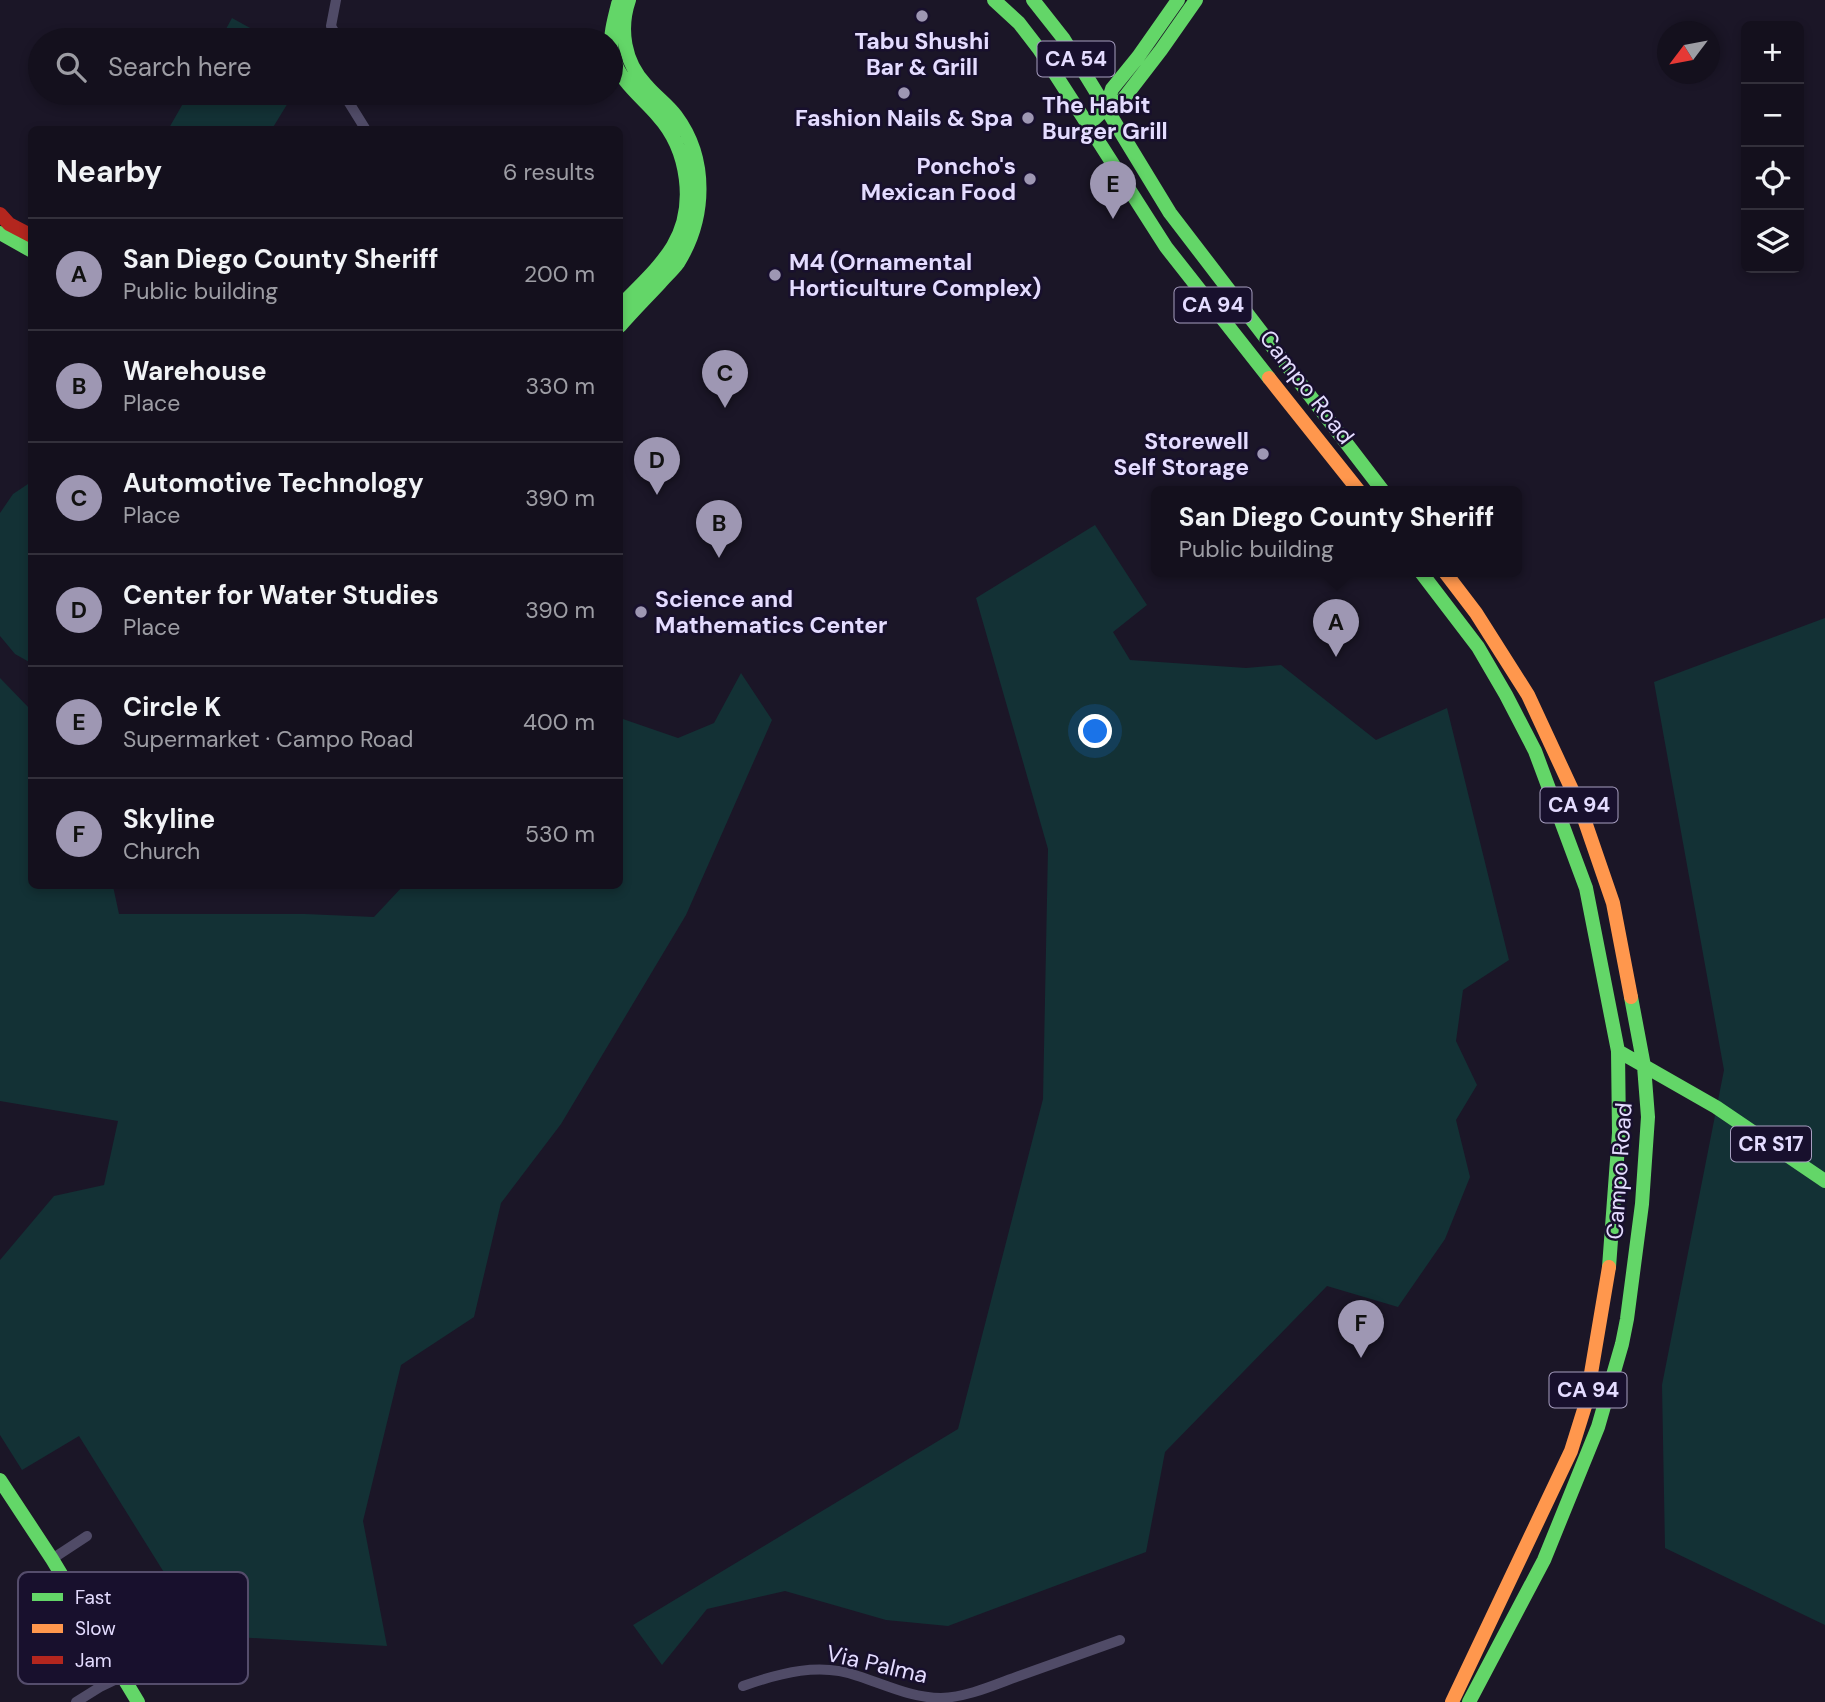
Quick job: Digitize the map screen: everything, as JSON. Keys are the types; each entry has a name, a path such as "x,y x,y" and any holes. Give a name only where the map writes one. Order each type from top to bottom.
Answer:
{"main road":[{"path":"613,28 620,0"},
{"path":"623,323 678,264 690,238 700,193 695,156 686,132 676,116 643,82 632,65 624,41 623,22 629,0"},
{"name":"CA 54","path":"994,0 1026,31 1088,125"},
{"name":"CA 54","path":"1033,0 1044,11 1073,53 1106,108"},
{"path":"1106,108 1112,89 1178,0"},
{"path":"1088,125 1106,108 1121,102 1196,0"},
{"path":"623,76 665,124 676,144 685,167 686,195 677,237 662,260 623,303"},
{"name":"Campo Road","path":"1106,108 1170,213 1379,486"},
{"name":"Campo Road","path":"1088,125 1166,247 1355,486"},
{"path":"0,214 9,224 28,234"},
{"path":"0,233 28,249"},
{"path":"1280,389 1288,415 1321,460"},
{"name":"Campo Road","path":"1425,577 1478,647 1535,751 1586,888 1618,1051 1619,1133 1614,1213 1608,1273 1586,1403 1571,1451 1452,1702"},
{"name":"Campo Road","path":"1449,577 1476,613 1528,695 1580,807 1613,903 1644,1066 1648,1117 1633,1283 1622,1344 1598,1427 1544,1560 1469,1702"},
{"name":"CR S17","path":"1618,1051 1716,1107 1825,1181"},
{"path":"0,1480 60,1572"},
{"path":"128,1684 138,1702"}],"street":[{"path":"332,28 336,0"},
{"path":"350,105 363,126"},
{"path":"52,1559 87,1536"},
{"name":"Via Palma","path":"743,1686 807,1670 831,1669 917,1695 972,1698 1120,1640"},
{"path":"76,1702 106,1684"}],"green space":[{"path":"232,18 250,28 227,28"},
{"path":"182,105 287,105 274,126 171,126"},
{"path":"28,484 28,661 15,654 0,636 0,513 13,494"},
{"path":"1095,525 1147,605 1113,632 1130,660 1246,668 1281,665 1376,740 1447,708 1509,960 1463,990 1456,1041 1477,1085 1456,1120 1470,1177 1445,1239 1398,1307 1327,1286 1165,1452 1146,1552 948,1626 886,1620 785,1591 707,1609 662,1665 633,1625 958,1429 1043,1099 1048,849 976,598"},
{"path":"1825,618 1825,1625 1665,1548 1662,1385 1724,1070 1654,682"},
{"path":"741,673 772,720 686,915 561,1124 501,1203 474,1317 401,1365 363,1521 387,1646 248,1638 248,1572 164,1572 79,1436 22,1470 0,1435 0,1260 54,1196 104,1185 118,1121 0,1101 0,678 28,707 28,889 114,889 119,914 305,914 374,917 400,889 623,889 623,719 678,738 714,723"}],"traffic: fast":[{"path":"623,323 678,263 694,227 700,189 694,151 686,133 676,116 639,76 628,56 624,22 629,0"},
{"path":"994,0 1019,23 1039,49 1088,125"},
{"path":"1033,0 1063,38 1106,108"},
{"path":"1178,0 1112,89 1106,108 1170,213 1379,486"},
{"path":"1196,0 1121,102 1106,108 1088,125 1166,247 1269,378"},
{"path":"612,28 618,4"},
{"path":"623,77 668,129 682,161 687,196 685,213 673,246 655,270 623,303"},
{"path":"0,233 28,249"},
{"path":"1425,577 1478,647 1506,695 1535,751 1586,888 1618,1051 1619,1133 1609,1267"},
{"path":"1469,1702 1544,1560 1598,1427 1622,1344 1642,1204 1648,1117 1644,1066 1631,997"},
{"path":"1618,1051 1716,1107 1825,1181"},
{"path":"0,1480 60,1572"},
{"path":"127,1684 138,1702"}],"traffic: slow":[{"path":"1269,378 1355,486"},
{"path":"1449,577 1476,613 1528,695 1580,807 1613,903 1631,997"},
{"path":"1452,1702 1571,1451 1586,1403 1609,1267"}],"traffic: jam":[{"path":"0,214 9,224 28,234"}],"place":[{"name":"Tabu Shushi Bar & Grill","path":"922,16"},
{"name":"Fashion Nails & Spa","path":"904,93"},
{"name":"The Habit Burger Grill","path":"1028,118"},
{"name":"Poncho's Mexican Food","path":"1030,179"},
{"name":"Circle K","path":"1113,219"},
{"name":"M4 (Ornamental Horticulture Complex)","path":"775,275"},
{"name":"Automotive Technology","path":"725,408"},
{"name":"Storewell Self Storage","path":"1263,454"},
{"name":"Center for Water Studies","path":"657,495"},
{"name":"Warehouse","path":"719,558"},
{"name":"Science and Mathematics Center","path":"641,612"},
{"name":"San Diego County Sheriff","path":"1336,657"},
{"name":"Skyline","path":"1361,1358"}]}
